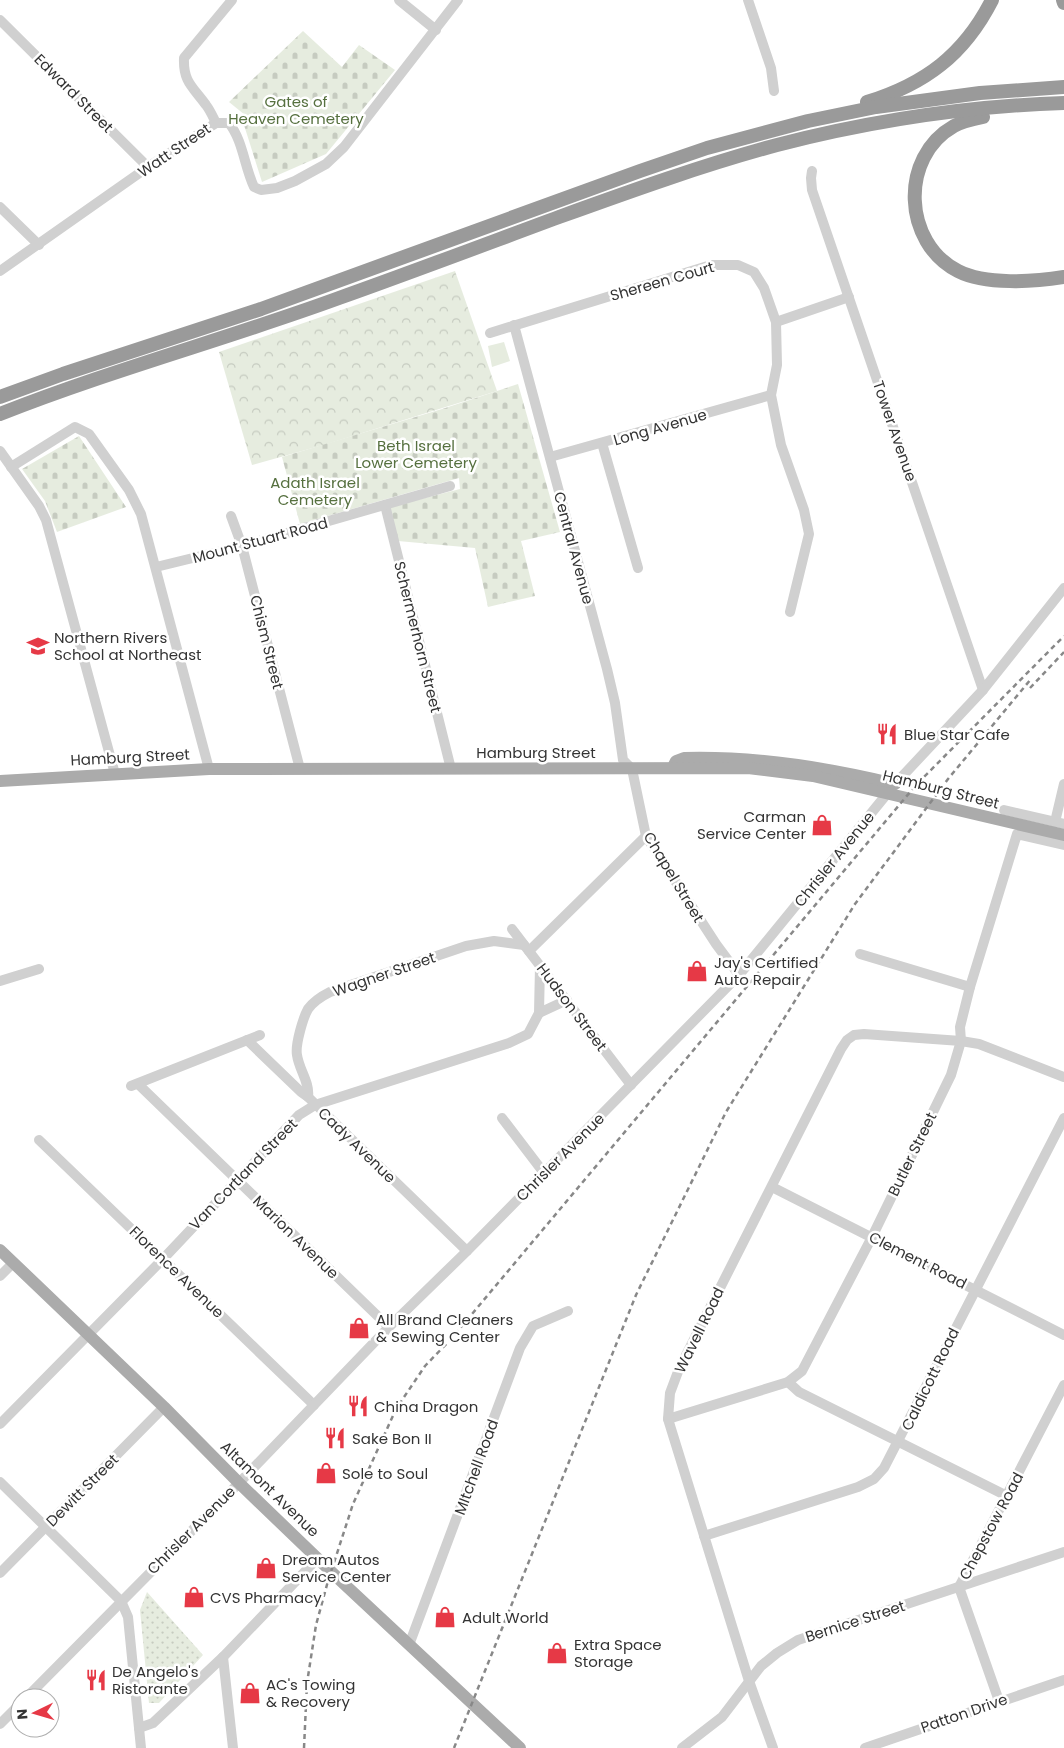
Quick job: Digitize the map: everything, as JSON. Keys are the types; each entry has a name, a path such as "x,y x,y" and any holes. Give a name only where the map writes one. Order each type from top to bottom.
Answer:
{"highway":[{"path":"0,397 45,380 284,301 673,159 883,97 920,80 945,62 965,42 992,0"},
{"path":"774,129 841,114 910,102 1014,90 1064,87"},
{"path":"1050,103 971,119 946,131 932,146 921,164 915,186 914,208 916,219 925,240 940,259 958,271 973,277 989,280 1064,277"},
{"path":"0,414 266,324 646,186 712,164 803,139 879,123 956,112 1064,103"}],"main road":[{"path":"673,767 676,761 684,758 762,760 813,766 895,784"},
{"name":"Hamburg Street","path":"0,781 209,769 748,768 813,776 866,787 1064,835"},
{"name":"Altamont Avenue","path":"0,1250 164,1407 239,1483 520,1748"}],"street":[{"path":"216,123 207,106 186,80 183,69 184,58 232,0"},
{"path":"399,0 436,30"},
{"name":"Watt Street","path":"0,271 148,167 216,123 229,122 237,133 254,186 262,190 277,188 326,164 344,147 458,0"},
{"path":"748,0 771,68 774,91"},
{"name":"Edward Street","path":"0,20 148,167"},
{"name":"Tower Avenue","path":"812,171 812,190 983,690"},
{"path":"0,207 39,245"},
{"name":"Shereen Court","path":"490,332 712,265 738,264 754,272 764,288 776,322 777,364 771,395 781,445 804,510 809,534 790,612"},
{"path":"776,322 849,298"},
{"name":"Central Avenue","path":"514,326 607,669 615,704 623,760 632,769"},
{"name":"Long Avenue","path":"550,458 771,395"},
{"path":"11,467 76,427 89,434 129,490 141,514 209,769"},
{"path":"602,443 638,568"},
{"path":"0,452 40,506 46,520 115,774"},
{"name":"Mount Stuart Road","path":"156,567 242,546 450,486"},
{"name":"Schermerhorn Street","path":"385,505 451,769"},
{"name":"Chism Street","path":"231,516 242,546 300,769"},
{"name":"Chrisler Avenue","path":"36,1688 239,1483 389,1327 467,1251 739,975 895,784 983,690 1064,588"},
{"name":"Chapel Street","path":"632,769 646,836 716,944 739,975"},
{"path":"1004,810 1059,823 1064,784"},
{"name":"Butler Street","path":"668,1419 788,1382 802,1371 872,1237 951,1075 961,1041 960,1027 970,987 1017,834 1064,845"},
{"path":"527,948 646,836"},
{"name":"Hudson Street","path":"512,929 631,1085"},
{"name":"Wagner Street","path":"312,1101 297,1055 297,1042 308,1010 320,997 466,946 494,941 527,948"},
{"path":"860,954 970,987"},
{"name":"Van Cortland Street","path":"0,1424 89,1335 312,1101 509,1043 528,1034 539,1013 540,966"},
{"path":"0,981 39,969"},
{"path":"539,1013 567,1000"},
{"name":"Wavell Road","path":"773,1748 749,1681 668,1419 670,1393 679,1369 847,1040 854,1035 864,1034 979,1044 1064,1077"},
{"path":"247,1040 260,1035"},
{"name":"Cady Avenue","path":"247,1040 467,1251"},
{"name":"Marion Avenue","path":"247,1040 135,1085 389,1327"},
{"path":"502,1118 544,1173"},
{"name":"Caldicott Road","path":"704,1536 858,1488 874,1479 884,1468 899,1443 1064,1118"},
{"name":"Florence Avenue","path":"39,1140 314,1405"},
{"name":"Clement Road","path":"772,1187 1064,1335"},
{"path":"0,1276 13,1262"},
{"name":"MItchell Road","path":"409,1645 520,1348 533,1326 568,1311"},
{"path":"788,1382 799,1392 1007,1496"},
{"name":"Chepstow Road","path":"998,1701 959,1587 1064,1385"},
{"name":"Dewitt Street","path":"0,1573 164,1407"},
{"path":"0,1482 121,1601 128,1617 141,1748"},
{"name":"Bernice Street","path":"682,1748 722,1717 762,1666 777,1653 798,1640 1064,1552"},
{"path":"139,1728 153,1723 223,1657 318,1558"},
{"path":"223,1657 233,1748"},
{"name":"Patton Drive","path":"865,1748 1064,1680"},
{"path":"0,1724 10,1714"}],"green space":[{"name":"Gates of Heaven Cemetery","path":"303,31 342,67 359,45 395,70 326,154 262,182 244,125 245,115 229,102"},
{"path":"455,271 497,391 327,444 252,465 219,352"},
{"path":"504,342 510,361 492,367 488,346"},
{"path":"518,384 560,532 521,541 535,596 488,607 475,548 398,541 390,507 460,489 459,478 300,524 282,457"},
{"path":"79,436 126,507 57,532 45,501 22,469"},
{"path":"147,1592 203,1655 159,1703 149,1703 140,1610"}],"railway":[{"path":"304,1748 307,1683 316,1625 328,1581 353,1504 396,1409 425,1366 451,1339 916,785 1064,636"},
{"path":"1030,688 1064,652"},
{"path":"454,1748 636,1295 726,1112 855,904 948,779 1031,679"}],"place":[{"name":"Northern Rivers School at Northeast","path":"38,646"},
{"name":"Blue Star Cafe","path":"887,734"},
{"name":"Carman Service Center","path":"822,825"},
{"name":"Jay's Certified Auto Repair","path":"697,971"},
{"name":"All Brand Cleaners & Sewing Center","path":"359,1328"},
{"name":"China Dragon","path":"358,1406"},
{"name":"Sake Bon II","path":"335,1438"},
{"name":"Sole to Soul","path":"326,1473"},
{"name":"Dream Autos Service Center","path":"266,1568"},
{"name":"CVS Pharmacy","path":"194,1597"},
{"name":"Adult World","path":"445,1617"},
{"name":"Extra Space Storage","path":"557,1653"},
{"name":"De Angelo's Ristorante","path":"96,1680"},
{"name":"AC's Towing & Recovery","path":"250,1693"}],"park label":[{"name":"Beth Israel Lower Cemetery","path":"416,454"},
{"name":"Adath Israel Cemetery","path":"315,490"}]}
